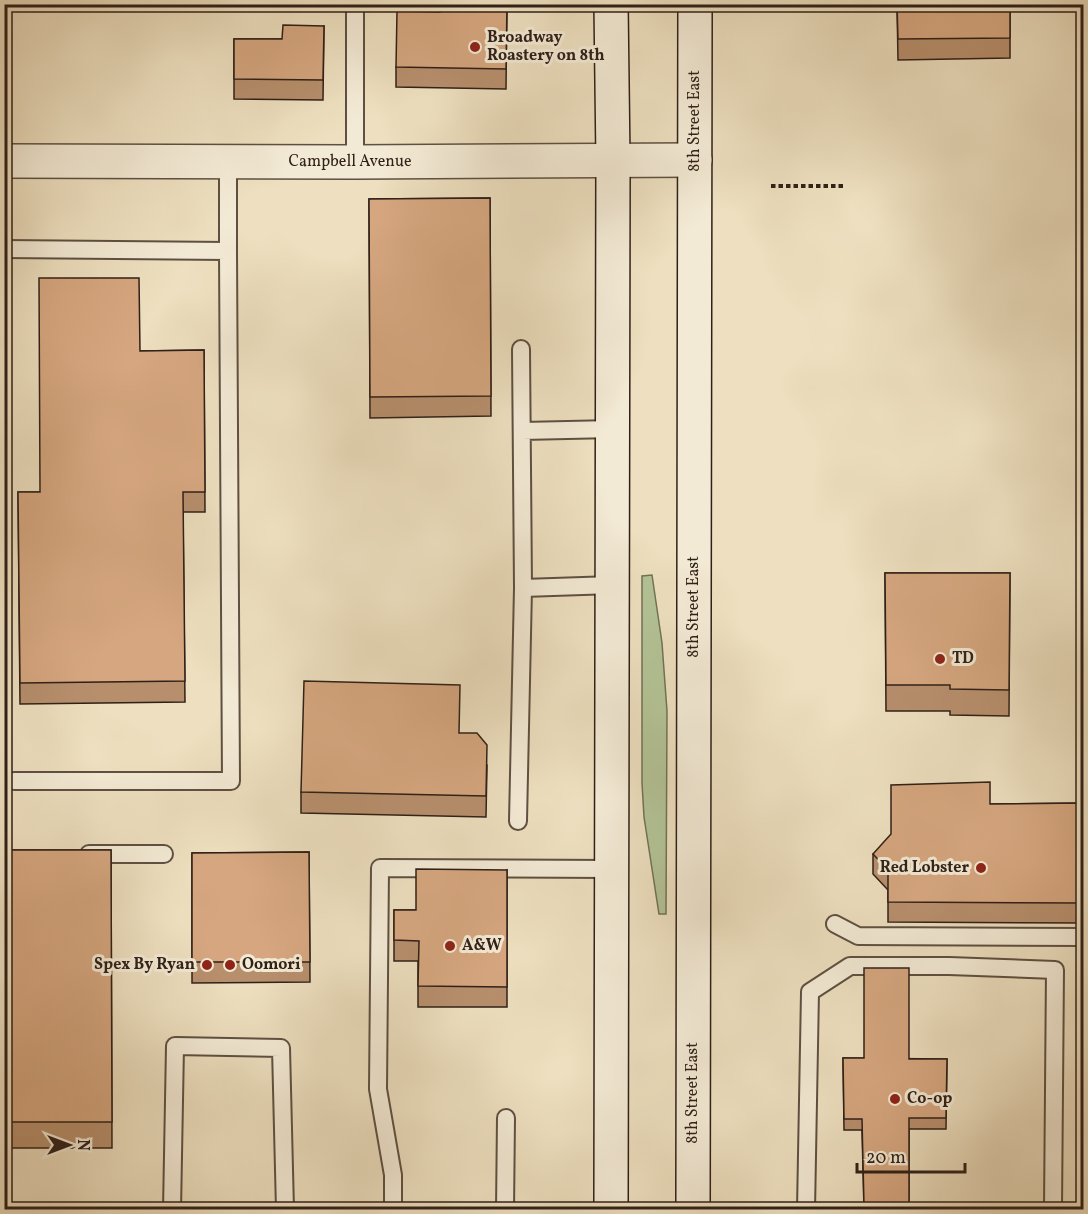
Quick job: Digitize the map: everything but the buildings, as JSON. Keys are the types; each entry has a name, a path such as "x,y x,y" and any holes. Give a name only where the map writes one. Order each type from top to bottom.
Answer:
{"main road":[{"path":"611,4 613,161 611,1209"},
{"name":"8th Street East","path":"693,1209 694,4"},
{"name":"Campbell Avenue","path":"4,161 695,160"}],"lane":[{"path":"355,4 355,162"},
{"path":"14,781 231,781 228,162"},
{"path":"4,249 228,251"},
{"path":"518,821 523,588 521,349"},
{"path":"522,431 613,429"},
{"path":"523,588 613,585"},
{"path":"73,854 164,854"},
{"path":"393,1209 393,1175 378,1089 380,868 611,869"},
{"path":"836,924 858,936 1083,937"},
{"path":"806,1209 810,992 850,966 949,966 1055,970 1053,1209"},
{"path":"172,1209 175,1046 282,1048 285,1209"},
{"path":"505,1209 506,1118"}],"path":[{"path":"771,186 843,186"}],"green space":[{"path":"652,575 662,643 667,711 666,914 659,914 644,817 642,783 642,576"}],"place":[{"name":"Broadway Roastery on 8th","path":"475,47"},
{"name":"TD","path":"940,659"},
{"name":"Red Lobster","path":"981,868"},
{"name":"A&W","path":"450,946"},
{"name":"Spex By Ryan","path":"207,965"},
{"name":"Oomori","path":"230,965"},
{"name":"Co-op","path":"895,1099"}]}
